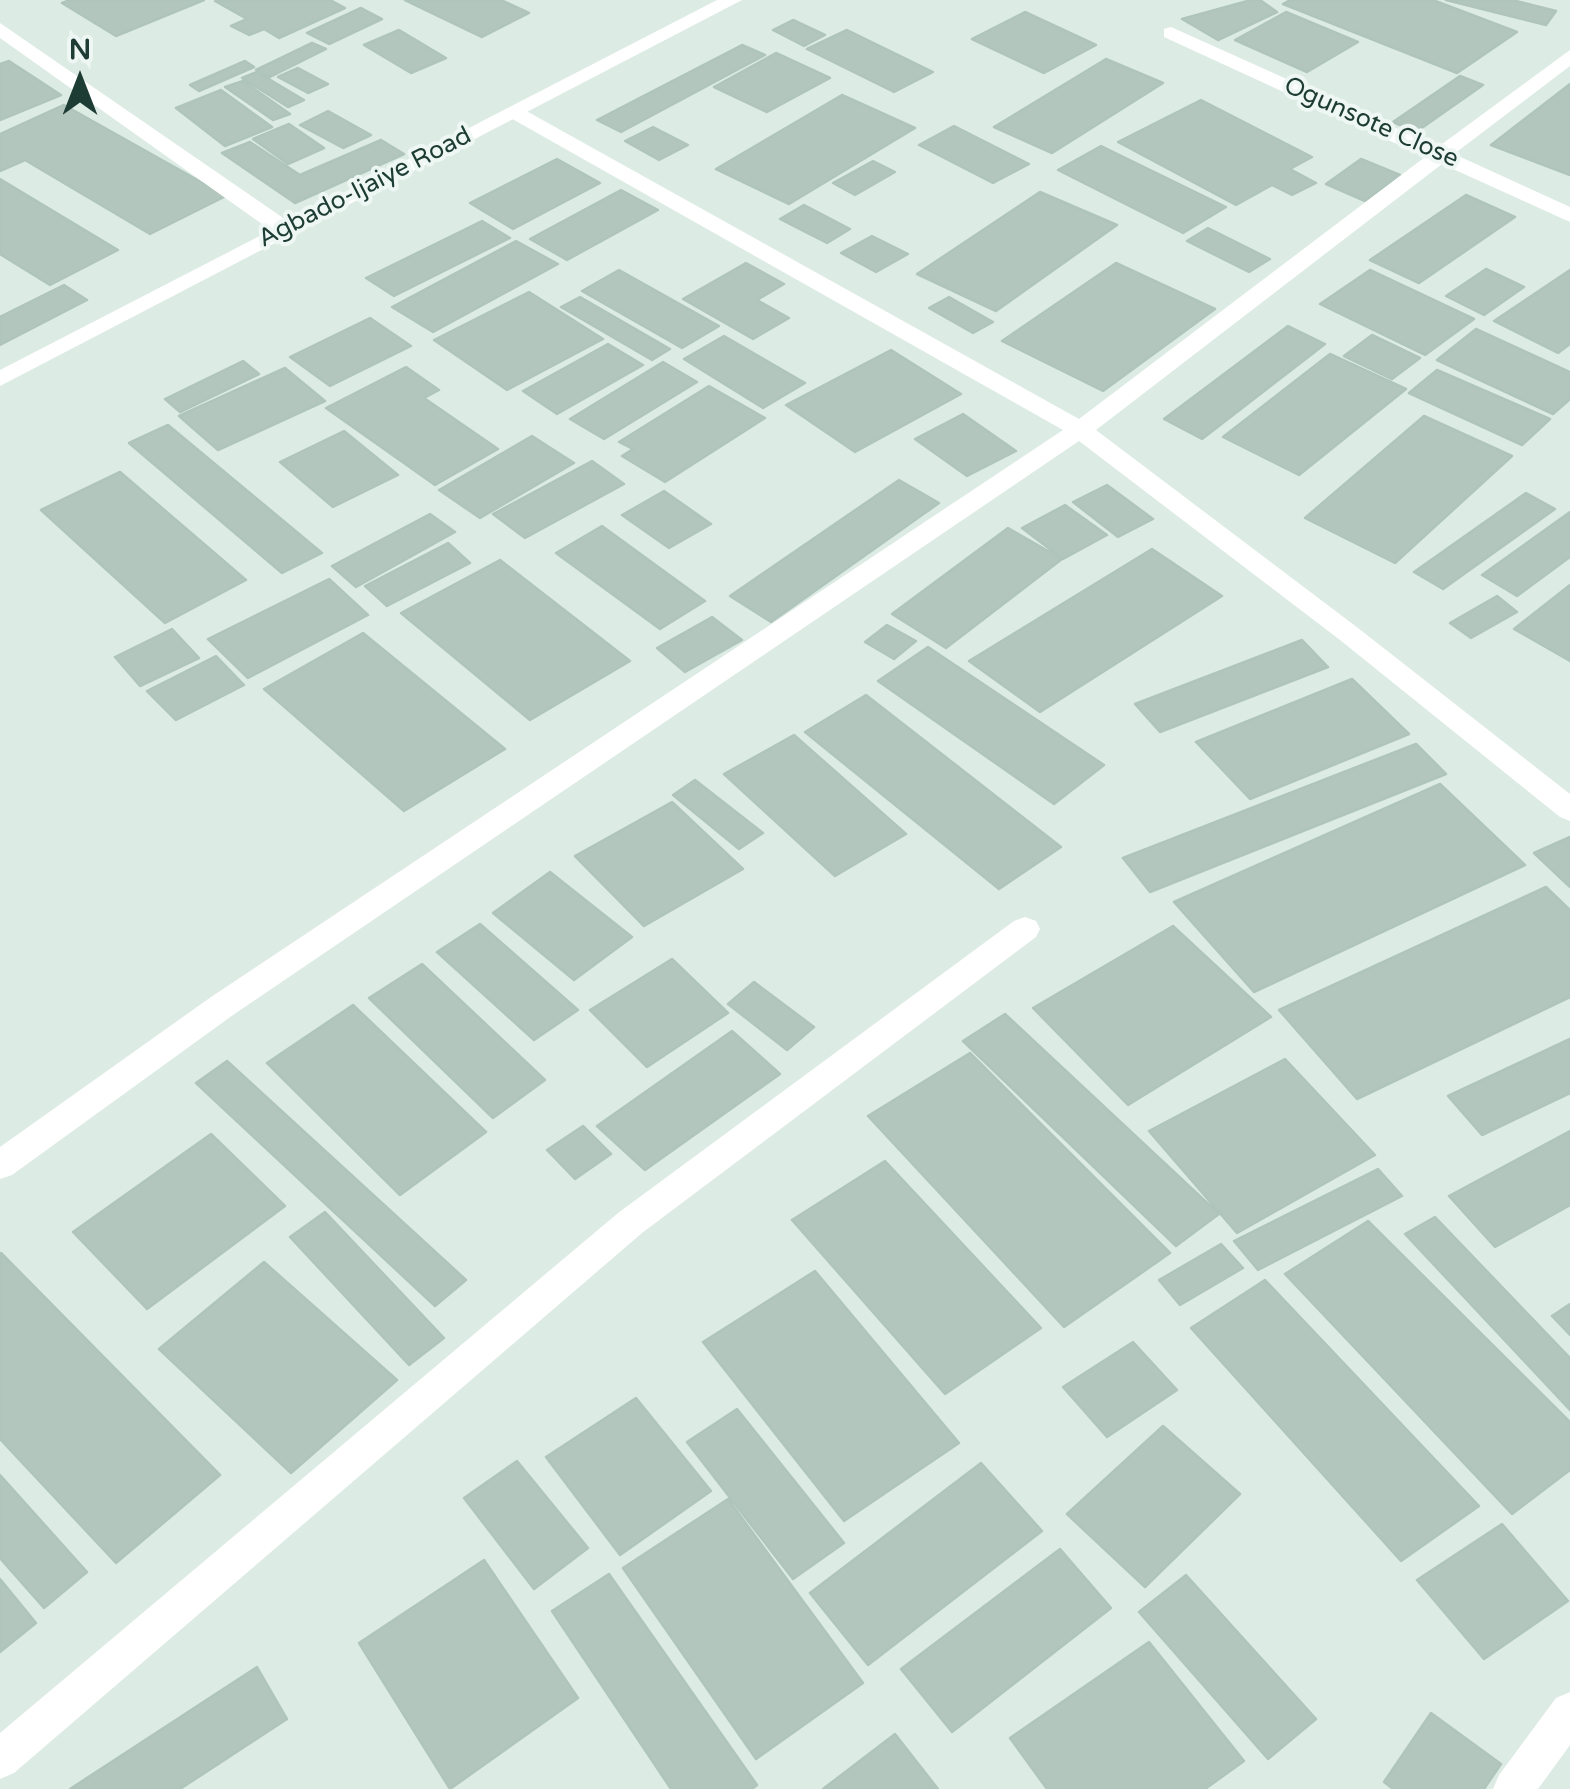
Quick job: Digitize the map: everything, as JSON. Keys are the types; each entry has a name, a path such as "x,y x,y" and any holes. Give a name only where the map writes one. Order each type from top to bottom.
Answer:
{"street":[{"name":"Agbado-Ijaiye Road","path":"0,379 732,0"},
{"path":"0,29 284,229"},
{"name":"Ogunsote Close","path":"1171,33 1570,214"},
{"path":"0,1165 238,995 1080,430 1570,56"},
{"path":"514,112 1080,430 1349,634 1570,810"},
{"path":"0,1759 630,1223 1025,929"},
{"path":"1513,1789 1570,1712"}],"building":[{"path":"204,0 116,36 62,3"},
{"path":"330,0 345,8 279,38 264,29 249,35 231,26 247,19 215,1"},
{"path":"405,0 501,0 529,13 482,37"},
{"path":"1260,0 1277,12 1218,40 1182,19"},
{"path":"1290,0 1433,0 1517,32 1457,73 1283,4"},
{"path":"1446,0 1512,0 1556,11 1546,25"},
{"path":"361,8 382,19 329,44 307,33"},
{"path":"1025,12 1096,45 1044,73 972,39"},
{"path":"1286,12 1358,42 1307,72 1235,40"},
{"path":"793,20 825,35 804,46 773,30"},
{"path":"399,30 446,58 411,73 364,45"},
{"path":"847,30 933,72 894,92 807,49"},
{"path":"312,43 326,49 270,77 256,70"},
{"path":"742,45 765,55 621,132 597,120"},
{"path":"776,53 830,78 767,112 714,87"},
{"path":"1106,59 1163,83 1052,153 994,127"},
{"path":"9,61 61,95 0,120 0,64"},
{"path":"245,61 254,67 199,91 190,85"},
{"path":"298,68 328,84 308,93 278,77"},
{"path":"257,72 304,100 288,107 242,78"},
{"path":"1460,76 1483,85 1416,132 1393,122"},
{"path":"243,81 290,114 273,120 225,87"},
{"path":"1570,84 1570,175 1491,145"},
{"path":"221,90 272,127 225,146 176,108"},
{"path":"842,95 915,128 789,204 716,169"},
{"path":"1201,100 1312,157 1290,169 1316,183 1292,195 1272,185 1236,205 1118,142"},
{"path":"64,105 226,196 150,234 25,160 0,171 0,134"},
{"path":"328,111 371,135 343,148 300,125"},
{"path":"289,124 324,148 288,164 253,139"},
{"path":"954,126 1029,164 993,183 919,145"},
{"path":"653,127 688,145 659,160 625,141"},
{"path":"381,140 404,154 295,203 222,153 250,142 300,175"},
{"path":"1101,146 1226,207 1183,233 1058,170"},
{"path":"557,159 600,183 513,229 470,203"},
{"path":"1361,159 1400,175 1365,201 1326,184"},
{"path":"873,161 895,172 855,195 833,183"},
{"path":"0,179 118,250 50,285 0,254"},
{"path":"621,190 658,210 567,260 530,239"},
{"path":"1040,192 1117,225 996,311 917,274"},
{"path":"1466,195 1515,217 1419,283 1370,260"},
{"path":"804,205 850,229 827,243 780,219"},
{"path":"482,221 510,238 394,296 366,278"},
{"path":"1208,228 1270,259 1249,272 1187,241"},
{"path":"872,236 908,254 876,272 841,253"},
{"path":"516,241 558,264 433,332 392,307"},
{"path":"746,263 784,284 757,300 789,318 753,339 683,299"},
{"path":"1116,263 1215,309 1103,391 1002,341"},
{"path":"1486,269 1524,287 1484,315 1446,296"},
{"path":"619,270 719,326 682,348 582,291"},
{"path":"1370,270 1474,319 1425,355 1320,304"},
{"path":"1570,270 1570,344 1558,353 1494,321"},
{"path":"64,285 87,300 0,345 0,317"},
{"path":"529,292 603,339 507,390 434,340"},
{"path":"580,297 670,349 652,360 561,307"},
{"path":"949,297 993,322 973,333 929,308"},
{"path":"370,318 411,346 330,386 290,357"},
{"path":"1288,326 1325,344 1202,439 1164,419"},
{"path":"1476,329 1570,372 1570,399 1553,414 1437,360"},
{"path":"1372,335 1420,358 1392,379 1344,356"},
{"path":"724,336 805,383 763,408 684,359"},
{"path":"608,344 643,365 557,414 523,391"},
{"path":"891,350 961,394 855,452 786,405"},
{"path":"1330,354 1406,389 1299,475 1223,437"},
{"path":"243,361 259,374 180,412 165,399"},
{"path":"663,362 697,382 604,439 570,419"},
{"path":"406,367 439,390 424,398 498,449 435,485 326,408"},
{"path":"285,368 325,401 218,450 179,416"},
{"path":"1437,370 1550,419 1522,445 1409,393"},
{"path":"709,386 765,418 665,482 622,456 633,449 619,442"},
{"path":"963,414 1016,451 967,476 915,439"},
{"path":"1424,416 1512,456 1395,563 1305,518"},
{"path":"168,425 322,553 282,573 129,443"},
{"path":"344,431 398,475 333,507 280,462"},
{"path":"532,436 574,463 480,518 439,490"},
{"path":"592,461 624,484 525,538 493,514"},
{"path":"120,472 246,580 165,623 41,510"},
{"path":"899,480 939,503 771,622 730,596"},
{"path":"1107,485 1153,519 1118,537 1073,502"},
{"path":"664,491 711,524 669,548 622,515"},
{"path":"1526,493 1555,509 1443,589 1414,572"},
{"path":"1065,505 1107,535 1063,559 1022,528"},
{"path":"1570,512 1570,557 1517,596 1482,575"},
{"path":"430,514 455,532 356,587 332,566"},
{"path":"602,526 705,601 660,629 556,553"},
{"path":"1008,528 1062,559 946,648 892,614"},
{"path":"448,543 470,563 387,606 365,586"},
{"path":"1152,549 1222,596 1040,712 969,661"},
{"path":"500,560 630,661 530,720 401,613"},
{"path":"329,579 368,615 248,678 208,639"},
{"path":"1570,585 1570,661 1514,629"},
{"path":"1497,596 1517,612 1471,638 1450,623"},
{"path":"712,617 742,640 685,672 657,648"},
{"path":"887,625 916,641 894,659 865,642"},
{"path":"172,629 199,658 140,686 115,657"},
{"path":"363,633 505,749 404,811 264,689"},
{"path":"1302,640 1328,667 1160,732 1135,704"},
{"path":"928,647 1104,765 1054,804 878,681"},
{"path":"216,656 244,685 176,720 147,691"},
{"path":"1352,679 1409,734 1250,799 1196,742"},
{"path":"866,695 1061,847 999,889 805,732"},
{"path":"794,735 906,834 835,876 724,774"},
{"path":"1416,744 1446,774 1150,892 1123,858"},
{"path":"695,780 763,833 739,849 673,795"},
{"path":"1440,784 1525,865 1254,992 1174,902"},
{"path":"672,802 743,869 644,926 575,856"},
{"path":"1570,837 1570,887 1534,853"},
{"path":"550,872 632,937 574,980 493,913"},
{"path":"1546,887 1570,910 1570,997 1357,1099 1279,1010"},
{"path":"480,924 578,1010 534,1040 437,952"},
{"path":"1173,926 1271,1017 1128,1105 1033,1008"},
{"path":"672,959 728,1013 647,1067 590,1010"},
{"path":"422,964 545,1080 493,1118 369,998"},
{"path":"754,982 814,1027 787,1050 728,1004"},
{"path":"353,1005 486,1132 400,1195 267,1063"},
{"path":"1005,1014 1219,1214 1176,1246 963,1041"},
{"path":"732,1031 780,1074 645,1170 597,1126"},
{"path":"1570,1039 1570,1093 1482,1135 1448,1096"},
{"path":"970,1053 1170,1253 1064,1327 868,1116"},
{"path":"1285,1059 1375,1155 1237,1233 1149,1131"},
{"path":"227,1061 466,1280 435,1306 196,1083"},
{"path":"583,1126 611,1154 575,1179 547,1150"},
{"path":"1570,1131 1570,1205 1495,1247 1449,1196"},
{"path":"211,1134 285,1206 147,1309 73,1232"},
{"path":"885,1161 1041,1328 945,1394 792,1220"},
{"path":"1378,1169 1402,1196 1258,1270 1234,1241"},
{"path":"325,1212 444,1338 409,1365 290,1237"},
{"path":"1435,1217 1570,1358 1570,1410 1405,1234"},
{"path":"1368,1221 1570,1422 1570,1470 1512,1514 1285,1274"},
{"path":"1221,1244 1243,1268 1180,1305 1159,1280"},
{"path":"1,1253 220,1475 116,1563 0,1439"},
{"path":"264,1262 397,1380 291,1473 159,1349"},
{"path":"815,1271 959,1443 844,1521 703,1342"},
{"path":"1265,1280 1479,1506 1401,1561 1191,1328"},
{"path":"1570,1304 1570,1335 1552,1316"},
{"path":"1133,1342 1177,1390 1107,1437 1063,1387"},
{"path":"636,1398 711,1491 620,1555 546,1457"},
{"path":"737,1409 844,1543 793,1579 687,1442"},
{"path":"1163,1426 1240,1494 1145,1587 1067,1514"},
{"path":"517,1461 588,1548 534,1589 464,1498"},
{"path":"981,1463 1042,1531 868,1665 810,1593"},
{"path":"0,1475 87,1572 44,1608 0,1558"},
{"path":"728,1499 863,1683 756,1759 623,1568"},
{"path":"1502,1524 1568,1601 1484,1659 1417,1580"},
{"path":"1060,1549 1111,1608 952,1732 901,1669"},
{"path":"484,1560 578,1698 450,1789 359,1643"},
{"path":"609,1574 757,1785 752,1789 671,1789 552,1611"},
{"path":"1186,1575 1316,1719 1268,1759 1139,1612"},
{"path":"0,1579 36,1623 0,1652"},
{"path":"1149,1642 1244,1761 1205,1789 1047,1789 1010,1738"},
{"path":"257,1667 287,1719 180,1789 70,1789"},
{"path":"1431,1713 1501,1764 1484,1789 1393,1789 1384,1782"},
{"path":"895,1734 938,1789 823,1789"}]}
